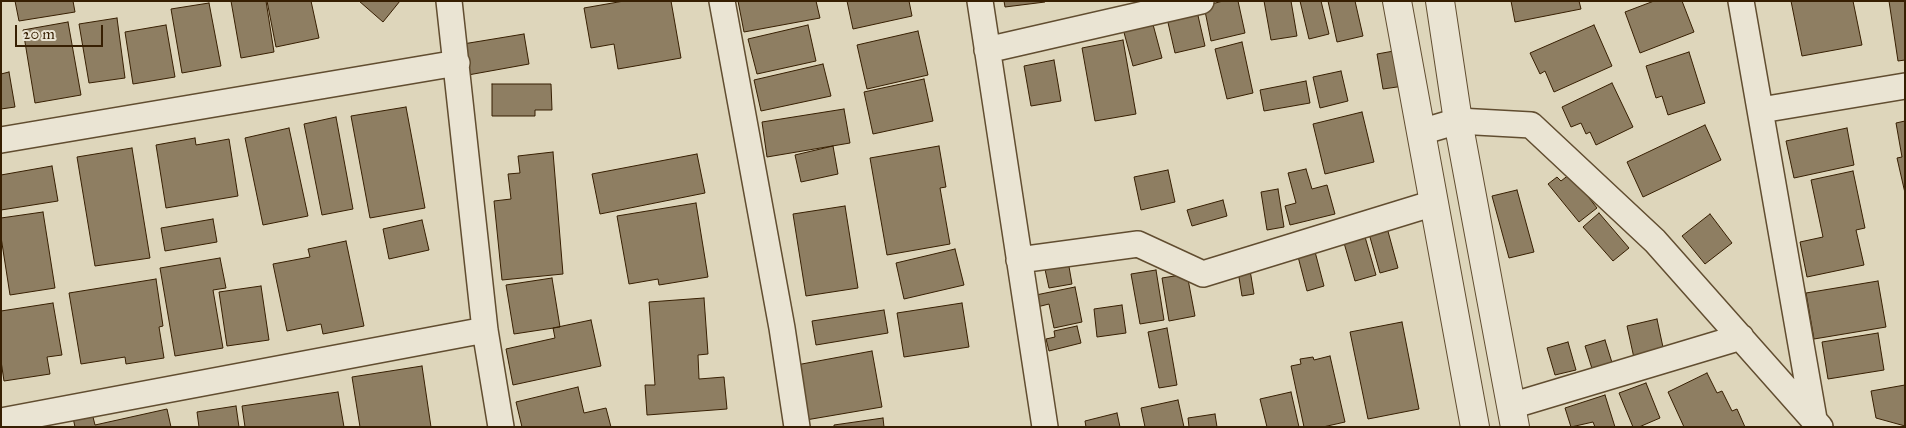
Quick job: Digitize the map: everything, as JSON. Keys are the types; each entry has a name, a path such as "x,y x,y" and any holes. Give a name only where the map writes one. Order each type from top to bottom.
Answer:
{"street":[{"path":"449,1 485,330 501,427"},
{"path":"722,1 782,328 797,427"},
{"path":"980,1 1045,427"},
{"path":"987,50 1107,12 1201,1"},
{"path":"1397,1 1475,427"},
{"path":"1440,1 1458,121 1513,416 1741,338"},
{"path":"1741,1 1817,423"},
{"path":"1,140 457,63"},
{"path":"1761,110 1905,86"},
{"path":"1421,132 1458,121 1531,125 1655,241 1817,423"},
{"path":"1019,260 1138,244 1203,274 1434,203"},
{"path":"1,421 485,330"}],"building":[{"path":"15,1 73,1 75,12 19,21"},
{"path":"231,1 266,1 274,52 241,58"},
{"path":"267,1 311,1 319,38 276,47"},
{"path":"359,1 400,1 383,22"},
{"path":"624,1 671,1 681,58 618,69 614,44 591,48 584,8"},
{"path":"738,1 816,1 820,18 744,32"},
{"path":"847,1 909,1 912,16 853,29"},
{"path":"1004,1 1044,1 1045,2 1005,7"},
{"path":"1223,1 1238,1 1245,33 1211,41 1204,6"},
{"path":"1264,1 1291,1 1297,36 1271,40"},
{"path":"1300,1 1321,1 1329,34 1309,39"},
{"path":"1328,1 1355,1 1363,36 1337,42"},
{"path":"1511,1 1579,1 1581,9 1515,22"},
{"path":"1654,1 1682,1 1694,32 1640,53 1625,12"},
{"path":"1791,1 1853,1 1862,45 1802,56"},
{"path":"1889,1 1905,1 1905,60 1898,61"},
{"path":"209,3 221,66 182,73 171,9"},
{"path":"1196,7 1205,46 1175,53 1166,14"},
{"path":"1151,17 1162,58 1133,66 1122,25"},
{"path":"117,18 125,78 89,83 79,24"},
{"path":"68,22 81,95 35,103 23,30"},
{"path":"166,25 175,77 133,84 125,32"},
{"path":"808,25 816,61 757,74 748,39"},
{"path":"1594,25 1612,66 1554,92 1545,71 1540,74 1530,53"},
{"path":"918,31 928,75 867,89 857,45"},
{"path":"524,34 529,64 468,75 463,44"},
{"path":"1123,40 1136,114 1095,121 1082,48"},
{"path":"1242,42 1253,93 1227,99 1215,49"},
{"path":"1405,49 1411,85 1383,89 1377,54"},
{"path":"1689,52 1705,103 1668,115 1662,96 1656,98 1646,66"},
{"path":"1054,60 1061,101 1031,106 1024,66"},
{"path":"823,64 831,96 761,111 754,80"},
{"path":"1341,71 1348,101 1320,108 1313,77"},
{"path":"9,72 15,107 1,109 1,74"},
{"path":"924,79 933,121 873,134 864,92"},
{"path":"1306,81 1310,103 1264,111 1260,90"},
{"path":"1612,83 1633,127 1596,145 1590,132 1586,134 1581,123 1571,127 1562,107"},
{"path":"492,84 551,84 552,110 535,110 535,116 492,116"},
{"path":"406,107 425,208 370,218 351,116"},
{"path":"844,109 850,143 767,157 762,122"},
{"path":"1362,112 1374,162 1325,174 1313,124"},
{"path":"336,117 353,209 322,215 304,124"},
{"path":"1905,121 1905,193 1897,158 1902,157 1896,123"},
{"path":"1705,125 1721,160 1643,197 1627,162"},
{"path":"289,128 308,216 263,225 245,138"},
{"path":"1847,128 1854,165 1794,178 1786,141"},
{"path":"195,138 196,145 229,139 238,196 166,208 156,145"},
{"path":"833,146 838,174 801,182 795,155"},
{"path":"939,146 946,187 940,188 950,244 887,255 870,158"},
{"path":"132,148 150,258 95,266 77,157"},
{"path":"553,152 563,274 502,280 494,201 511,199 508,174 520,173 518,156"},
{"path":"697,154 705,193 600,214 592,174"},
{"path":"52,166 58,201 1,210 1,175"},
{"path":"1306,169 1312,189 1327,185 1335,214 1290,225 1285,206 1296,203 1288,173"},
{"path":"1168,170 1175,202 1141,210 1134,177"},
{"path":"1853,171 1865,228 1856,230 1864,265 1807,277 1800,242 1823,237 1811,180"},
{"path":"1570,174 1597,208 1579,222 1548,184 1557,177 1561,181"},
{"path":"1278,189 1284,227 1267,230 1261,192"},
{"path":"1517,190 1534,252 1509,258 1492,196"},
{"path":"1223,200 1227,216 1192,226 1187,210"},
{"path":"696,203 708,277 659,285 658,279 629,284 617,216"},
{"path":"845,206 858,288 806,296 793,214"},
{"path":"43,212 55,288 10,295 1,237 1,218"},
{"path":"1599,213 1629,248 1613,261 1583,227"},
{"path":"1710,214 1732,243 1705,264 1682,236"},
{"path":"213,219 217,242 165,251 161,228"},
{"path":"422,220 429,250 389,259 383,229"},
{"path":"1386,224 1398,268 1380,273 1368,230"},
{"path":"1363,230 1376,275 1355,281 1342,236"},
{"path":"346,241 364,326 323,334 321,324 287,331 273,264 310,257 308,249"},
{"path":"1313,244 1324,286 1307,291 1296,249"},
{"path":"955,249 964,285 904,299 896,263"},
{"path":"1067,255 1072,284 1049,288 1043,260"},
{"path":"220,258 226,288 213,290 223,348 175,356 160,268"},
{"path":"1249,264 1254,294 1242,296 1237,265"},
{"path":"1156,270 1164,320 1140,324 1131,274"},
{"path":"1187,274 1195,316 1169,321 1162,278"},
{"path":"552,278 560,327 514,334 506,285"},
{"path":"156,279 163,326 159,327 164,358 126,364 125,357 81,364 69,293"},
{"path":"1878,281 1886,327 1814,339 1806,293"},
{"path":"261,286 269,340 227,346 219,292"},
{"path":"1075,287 1082,322 1054,328 1049,304 1033,308 1031,296"},
{"path":"704,298 708,354 698,355 699,379 724,377 727,409 647,415 645,385 655,385 649,302"},
{"path":"53,303 62,355 47,357 50,374 4,381 1,361 1,311"},
{"path":"962,303 969,347 904,357 897,313"},
{"path":"1122,305 1126,333 1097,337 1094,309"},
{"path":"884,310 888,333 816,345 812,321"},
{"path":"1657,319 1664,352 1634,358 1627,326"},
{"path":"591,320 601,366 513,385 506,349 555,338 553,328"},
{"path":"1402,322 1419,409 1368,419 1350,332"},
{"path":"1077,326 1081,343 1049,351 1046,339 1055,337 1054,331"},
{"path":"1167,328 1177,385 1159,388 1148,332"},
{"path":"1878,333 1884,370 1828,379 1822,342"},
{"path":"1605,340 1614,369 1594,375 1585,346"},
{"path":"1568,342 1576,370 1555,375 1547,348"},
{"path":"872,351 882,407 800,421 791,366"},
{"path":"1330,356 1345,422 1323,427 1304,427 1291,366 1301,364 1300,359 1313,357 1314,360"},
{"path":"422,366 431,427 360,427 352,377"},
{"path":"1707,373 1717,393 1722,391 1732,411 1737,409 1745,427 1684,427 1668,392"},
{"path":"1646,383 1660,418 1639,427 1633,427 1619,393"},
{"path":"1905,385 1905,426 1876,418 1871,391"},
{"path":"578,387 584,413 606,408 611,427 522,427 516,402"},
{"path":"338,392 344,427 245,427 242,406"},
{"path":"1291,392 1299,427 1267,427 1260,399"},
{"path":"1605,395 1615,427 1595,427 1593,422 1571,427 1565,408"},
{"path":"1178,400 1184,427 1145,427 1141,408"},
{"path":"236,406 239,427 199,427 197,412"},
{"path":"91,409 95,425 167,409 171,427 75,427 72,413"},
{"path":"1117,413 1120,427 1086,427 1085,421"},
{"path":"1215,414 1217,427 1189,427 1188,418"},
{"path":"883,418 884,427 834,427 834,425"}]}
